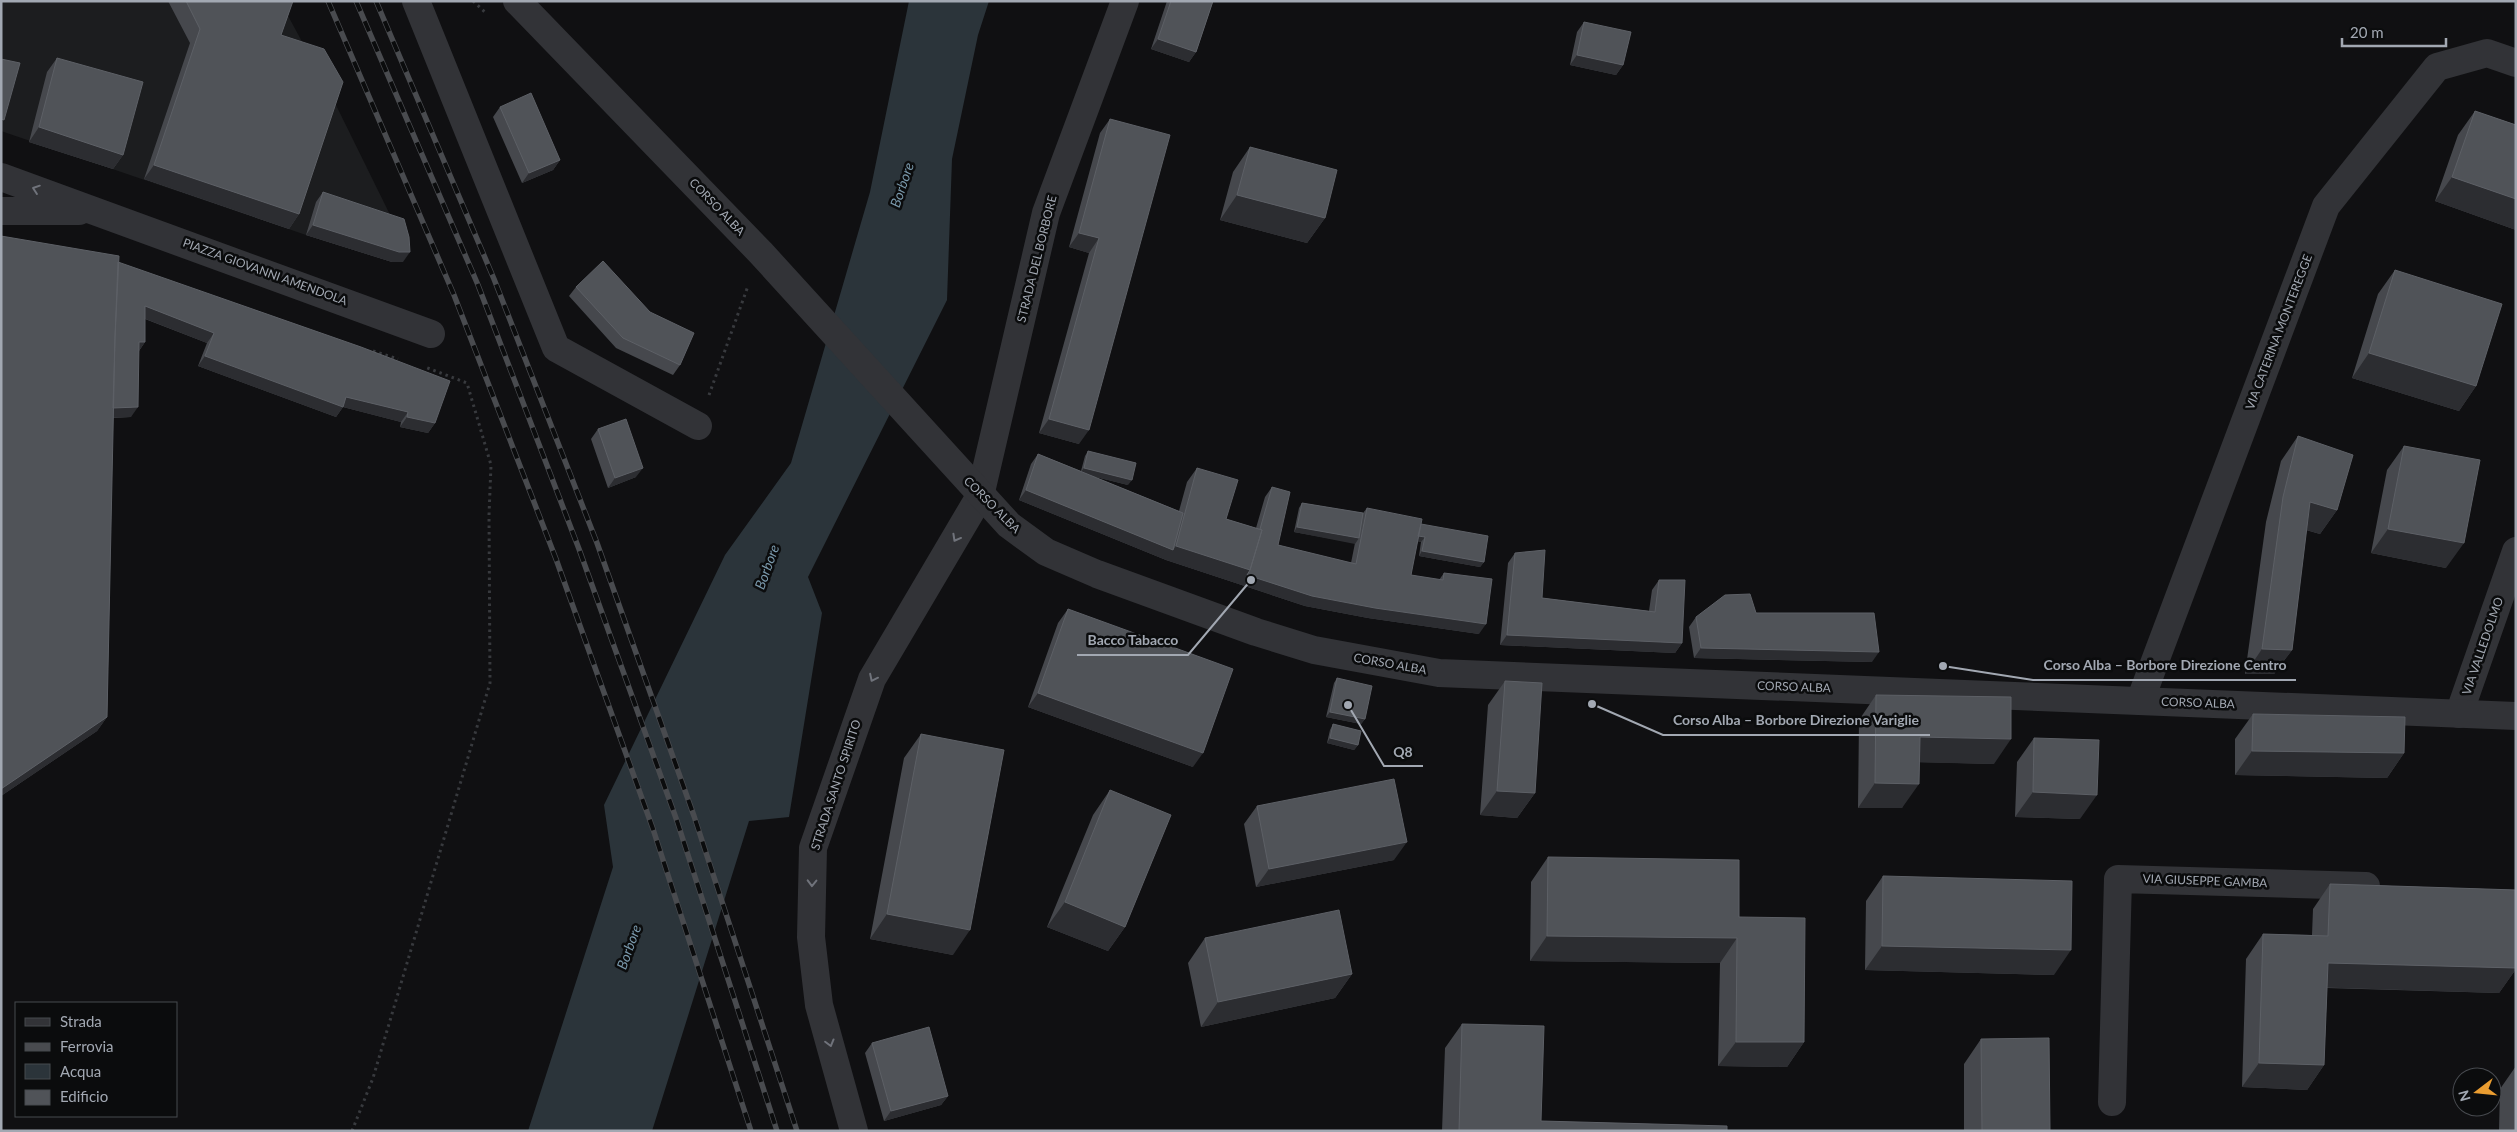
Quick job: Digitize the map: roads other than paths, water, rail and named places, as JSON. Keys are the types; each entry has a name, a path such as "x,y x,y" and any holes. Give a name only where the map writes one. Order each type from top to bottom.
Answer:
{"street":[{"path":"416,1 556,348 698,426"},
{"name":"CORSO ALBA","path":"517,1 761,253 980,496 1009,525 1031,543 1097,574 1256,632 1314,650 1386,665 1439,673 2516,716"},
{"name":"STRADA DEL BORBORE","path":"980,496 1046,213 1125,1"},
{"name":"VIA CATERINA MONTEREGGE","path":"2140,701 2326,206 2437,67 2487,53 2516,62"},
{"name":"PIAZZA GIOVANNI AMENDOLA","path":"1,177 431,334"},
{"name":"PIAZZA GIOVANNI AMENDOLA","path":"1,211 98,211"},
{"name":"STRADA SANTO SPIRITO","path":"854,1131 819,1005 811,937 813,848 872,679 980,496"},
{"name":"VIA VALLEDOLMO","path":"2459,714 2516,551"},
{"name":"VIA GIUSEPPE GAMBA","path":"2112,1102 2118,879 2386,887"}],"water":[{"name":"Borbore","path":"909,1 989,1 978,35 952,159 947,300 808,577 822,613 789,817 749,821 652,1131 528,1131 613,867 604,805 725,555 791,463 870,192"}],"railway":[{"path":"328,1 454,295 556,559 653,829 751,1131"},
{"path":"356,1 478,285 579,549 677,821 777,1131"},
{"path":"376,1 494,279 597,543 694,816 797,1131"}],"place":[{"name":"Bacco Tabacco","path":"1251,580"},
{"name":"Corso Alba – Borbore Direzione Centro","path":"1943,666"},
{"name":"Corso Alba – Borbore Direzione Variglie","path":"1592,704"},
{"name":"Q8","path":"1348,705"}]}
